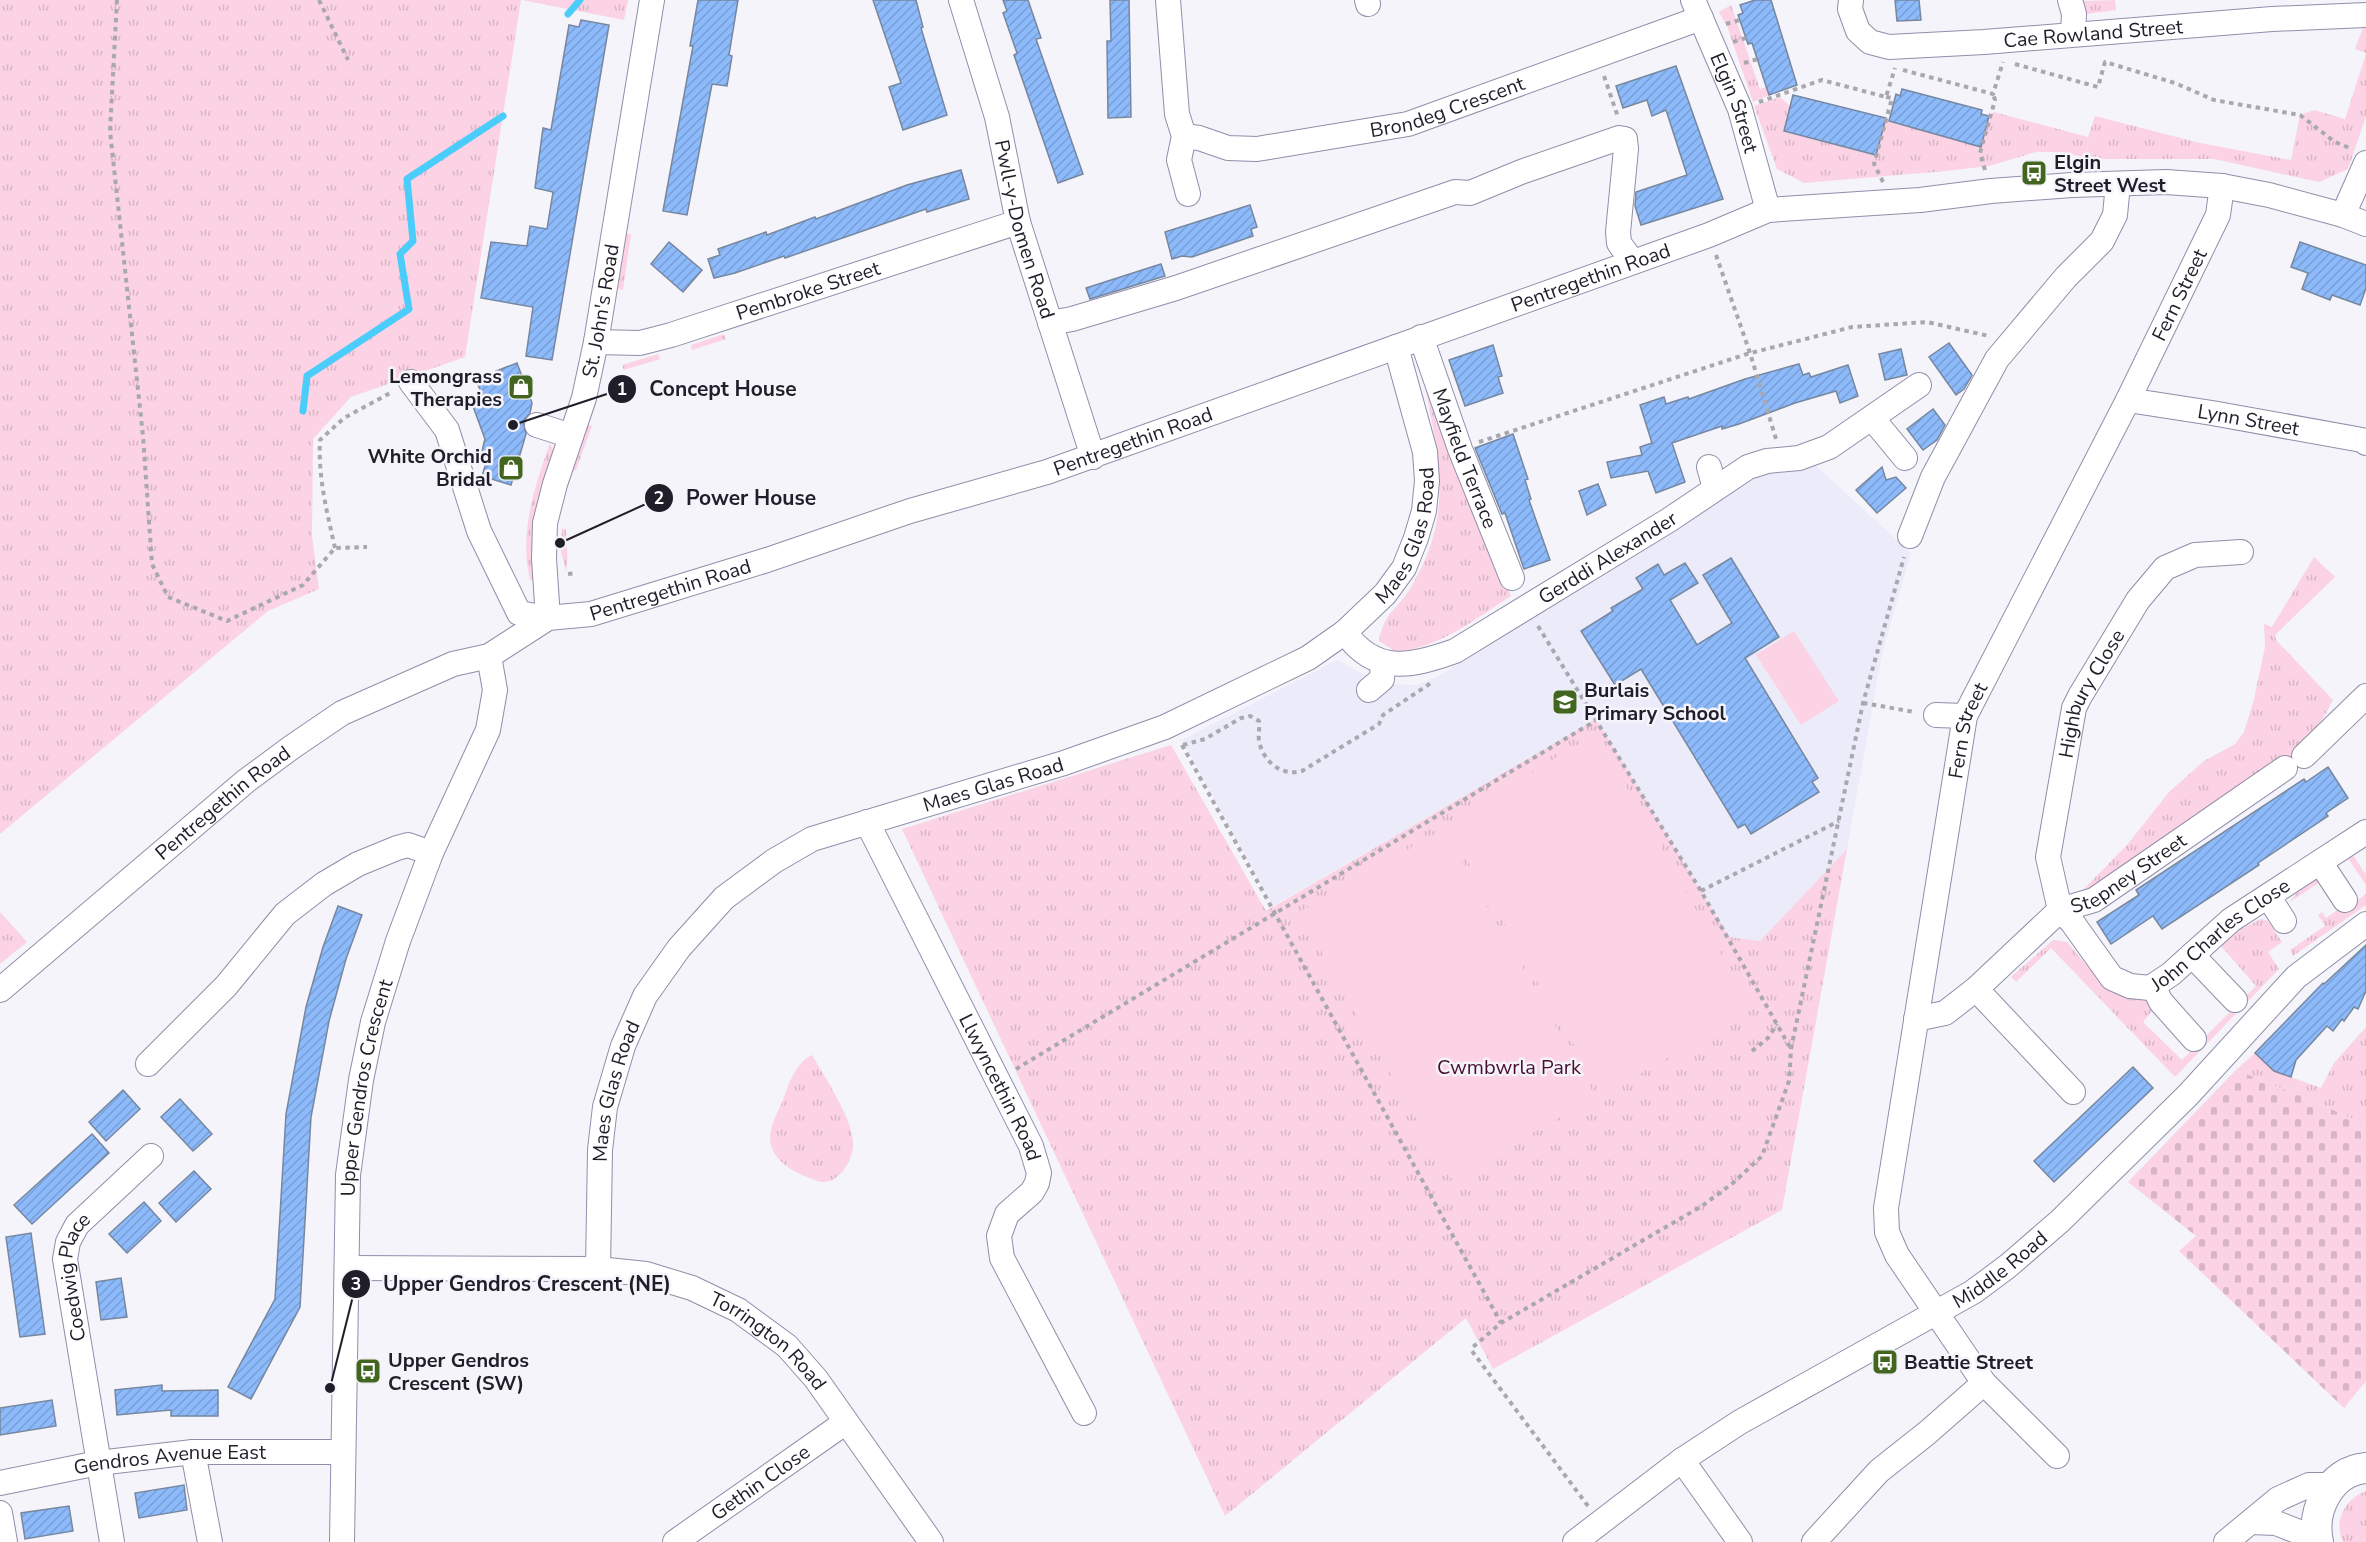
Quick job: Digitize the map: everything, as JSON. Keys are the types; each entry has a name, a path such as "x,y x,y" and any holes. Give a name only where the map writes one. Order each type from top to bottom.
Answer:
{"main road":[{"path":"2317,1541 2316,1519 2319,1505 2332,1485 2364,1466"}],"street":[{"name":"St. John's Road","path":"548,618 544,559 545,523 584,398 596,342 652,0"},
{"name":"Pwll-y-Domen Road","path":"961,0 997,117 1018,222 1092,457"},
{"path":"1168,0 1177,114 1184,136 1179,160 1188,194"},
{"name":"Cae Rowland Street","path":"1851,0 1850,9 1856,27 1870,42 1882,46 1984,42 2073,33 2366,15"},
{"path":"2070,0 2074,14 2073,33"},
{"name":"Brondeg Crescent","path":"1184,136 1199,138 1228,148 1257,149 1408,124 1598,55 1697,9"},
{"name":"Elgin Street","path":"1697,9 1740,109 1768,210"},
{"path":"1050,323 1072,319 1176,288 1455,192 1470,193 1521,172 1619,138 1625,139 1619,243 1632,261"},
{"path":"2343,215 2363,158"},
{"name":"Pentregethin Road","path":"0,990 246,781 342,713 453,664 489,656 548,618 591,614 767,560 910,510 1047,472 1092,457 1709,235 1768,210 1892,202 1991,190 2166,182 2222,186 2269,195 2343,215 2366,224"},
{"path":"1910,536 1933,477 1997,359 2066,277 2102,241 2115,215 2118,184"},
{"name":"Fern Street","path":"1937,1312 1897,1256 1887,1232 1886,1208 1965,716 2128,400 2218,215 2222,186"},
{"name":"Pembroke Street","path":"596,342 640,343 670,335 1018,222"},
{"name":"Mayfield Terrace","path":"1421,337 1460,449 1512,578"},
{"name":"Maes Glas Road","path":"598,1269 600,1150 605,1107 623,1046 645,996 679,948 724,898 774,861 812,838 1064,763 1165,727 1308,658 1345,632 1385,594 1404,568 1424,511 1427,481 1425,452 1396,347"},
{"path":"411,382 447,430 479,531 519,613 548,618"},
{"name":"Gerddi Alexander","path":"1345,632 1353,644 1370,656 1393,665 1421,663 1455,651 1669,520 1712,478 1767,461 1799,458 1829,447 1919,385"},
{"name":"Lynn Street","path":"2128,400 2362,440 2366,443"},
{"path":"1872,418 1905,458"},
{"path":"537,424 571,436"},
{"name":"Highbury Close","path":"2060,910 2048,857 2074,708 2080,696 2138,600 2165,568 2195,555 2241,552"},
{"name":"Upper Gendros Crescent","path":"342,1542 348,1175 361,1080 376,1012 398,941 431,853 488,730 495,690 489,656"},
{"path":"1369,690 1382,679 1383,662"},
{"name":"Stepney Street","path":"1916,1019 1945,1013 1976,989 2060,910 2094,900 2294,762 2366,696"},
{"path":"1936,715 1965,716"},
{"name":"Llwyncethin Road","path":"867,822 1031,1146 1039,1173 1037,1183 1032,1192 1007,1215 999,1236 1002,1258 1084,1413"},
{"name":"John Charles Close","path":"2060,910 2072,922 2112,978 2130,986 2150,988 2171,974 2231,920 2366,832"},
{"path":"148,1064 226,986 285,914 324,884 358,864 397,848 408,845 431,853"},
{"path":"2319,862 2345,900"},
{"path":"2268,896 2284,921"},
{"name":"Middle Road","path":"1575,1542 1682,1461 1740,1422 1973,1292 2008,1266 2060,1221 2188,1095 2296,977 2366,924"},
{"path":"2192,955 2235,1000"},
{"path":"2153,986 2161,1002 2194,1039"},
{"path":"1976,989 2073,1092"},
{"name":"Coedwig Place","path":"112,1542 65,1259 68,1242 77,1225 152,1156"},
{"name":"Torrington Road","path":"347,1268 598,1269 646,1274 692,1288 738,1310 787,1346 816,1379 930,1542"},
{"path":"1937,1312 1984,1383 2057,1456"},
{"path":"1814,1542 1879,1471 1984,1383"},
{"name":"Gethin Close","path":"675,1542 846,1422"},
{"path":"193,1452 210,1542"},
{"name":"Gendros Avenue East","path":"0,1483 98,1463 193,1452 342,1452"},
{"path":"1682,1461 1740,1542"},
{"path":"2226,1542 2277,1499 2309,1485 2332,1485"},
{"path":"0,1513 5,1542"},
{"path":"2251,1522 2276,1523 2317,1541"}],"path":[{"path":"117,0 110,131 143,436 152,564 168,597 227,621 303,585 335,548 367,547"},
{"path":"319,0 348,60"},
{"path":"1598,55 1625,139"},
{"path":"1991,190 1980,153 1995,100 1993,94 2004,60 2098,87 2105,62 2175,83 2214,100 2300,115 2363,158"},
{"path":"1886,97 1895,68 1993,94"},
{"path":"1740,109 1822,80 1892,98 1874,164 1892,202"},
{"path":"1709,235 1750,353 1783,460"},
{"path":"1460,449 1750,353 1852,327 1927,322 2010,341"},
{"path":"335,548 323,495 319,465 320,440 344,418 411,382"},
{"path":"1599,1524 1472,1351 1473,1347 1501,1323 1692,1211 1733,1184 1761,1156 1789,1081 1791,1049 1863,703 1910,536"},
{"path":"568,574 576,573"},
{"path":"1526,607 1701,891 1791,1049"},
{"path":"1863,703 1936,715"},
{"path":"997,1080 1595,721"},
{"path":"1165,727 1182,745 1501,1323"},
{"path":"1701,891 1839,821"},
{"path":"1752,1051 1768,1038 1777,1023"}],"shaded area":[{"name":"Burlais Primary School","path":"1812,462 1911,553 1882,654 1847,849 1760,941 1729,937 1596,719 1273,906 1182,740 1337,660 1366,676 1389,684 1416,685 1439,676 1737,485 1760,475"}],"green space":[{"path":"0,0 521,0 465,357 351,397 313,439 312,536 319,589 268,611 0,834"},
{"path":"522,0 628,0 624,20"},
{"path":"2115,0 2116,10 2087,14 2082,6 2084,1"},
{"path":"1731,5 1760,89 1766,87 1769,95 1753,102 1727,26 1719,12"},
{"path":"2364,25 2366,26 2366,53 2355,49"},
{"path":"2366,54 2366,116 2348,169 2319,182 2214,159 2091,159 2062,152 2036,152 1989,166 1804,183 1777,169 1754,106 1780,97 1790,106 1784,131 1876,155 1885,120 1980,147 1989,116 1994,112 2088,137 2095,116 2200,143 2291,160 2300,115 2314,110 2345,119"},
{"path":"626,234 631,234 623,290 617,288"},
{"path":"724,334 726,339 692,350 691,345"},
{"path":"658,354 660,359 624,370 622,365"},
{"path":"1432,385 1437,393 1511,596 1442,638 1427,645 1396,652 1379,641 1381,631 1388,617 1411,587 1424,562 1433,538 1438,514 1440,490 1438,467 1426,391"},
{"path":"588,425 592,426 576,470 572,472"},
{"path":"550,443 554,453 543,485 534,531 536,581 530,580 526,545 527,528 534,494"},
{"path":"562,528 566,530 566,571 561,552"},
{"path":"2314,557 2335,577 2275,635 2276,640 2333,700 2308,746 2220,802 2087,894 2078,895 2127,845 2169,792 2204,761 2235,744 2244,732 2265,647 2264,624 2272,627"},
{"path":"1794,631 1839,701 1801,725 1756,655"},
{"name":"Cwmbwrla Park","path":"1596,719 1729,937 1760,941 1847,849 1782,1210 1493,1369 1466,1318 1225,1516 902,829 1171,745 1266,911"},
{"path":"1596,733 1752,1009 1603,1095 1447,825"},
{"path":"1443,829 1596,1097 1450,1179 1299,912"},
{"path":"2345,854 2353,855 2366,875 2366,885"},
{"path":"2315,875 2320,882 2290,902 2309,883"},
{"path":"2366,894 2366,905 2293,956 2290,950 2325,926 2318,915 2322,912 2326,918 2339,909 2341,912"},
{"path":"0,912 27,942 0,964"},
{"path":"2261,919 2268,921 2282,942 2268,952 2279,969 2175,1077 2051,948 2016,982 2011,977 2053,940 2067,942 2105,987 2126,997 2150,998 2153,1010 2143,1022 2182,1060 2256,986 2220,945 2241,929"},
{"path":"2366,1027 2366,1125 2236,1070 2255,1053 2274,1071 2321,1088 2334,1063"},
{"path":"812,1055 844,1112 853,1146 848,1164 840,1175 823,1182 787,1167 775,1155 770,1139 773,1122 793,1074 801,1063"},
{"path":"2236,1070 2366,1125 2366,1381 2344,1408 2179,1251 2196,1236 2128,1182"},
{"path":"2366,1491 2366,1542 2343,1542 2339,1526 2343,1511 2352,1499"}],"building":[{"path":"698,0 738,0 729,55 732,56 727,86 712,84 687,215 663,211 693,46 690,46"},
{"path":"873,0 916,0 923,27 921,28 947,115 903,130 889,87 901,83"},
{"path":"1003,0 1028,0 1041,38 1036,39 1083,174 1058,183 1014,55 1017,53 1003,13 1007,11"},
{"path":"1110,0 1129,0 1131,117 1108,118 1107,41 1111,41"},
{"path":"1755,0 1771,0 1797,85 1769,95 1752,43 1748,44 1738,15 1743,13 1740,5"},
{"path":"1895,0 1919,0 1921,20 1897,21"},
{"path":"581,20 609,25 552,360 526,356 533,307 481,298 491,242 527,246 530,226 547,229 553,192 535,188 543,128 551,130 569,25 579,27"},
{"path":"1676,66 1723,199 1641,225 1635,206 1636,192 1687,175 1666,110 1652,116 1647,100 1623,108 1616,86"},
{"path":"1902,89 1982,110 1981,114 1989,116 1981,147 1889,121 1896,94 1900,96"},
{"path":"1793,95 1886,118 1876,155 1784,131"},
{"path":"961,170 969,199 927,212 926,209 785,258 784,256 714,278 708,259 720,255 718,249 766,232 767,235 815,217 816,219 907,185"},
{"path":"1250,205 1257,227 1251,229 1253,236 1192,257 1182,256 1172,259 1165,232"},
{"path":"669,242 702,270 683,292 651,264"},
{"path":"2300,242 2366,265 2366,288 2360,305 2332,295 2330,300 2302,289 2308,273 2291,267"},
{"path":"1161,264 1165,276 1090,299 1086,288"},
{"path":"1949,343 1972,375 1964,389 1956,395 1929,357"},
{"path":"1493,345 1502,376 1498,377 1503,393 1465,406 1449,360"},
{"path":"1901,349 1907,375 1885,380 1879,354"},
{"path":"517,363 532,403 530,413 523,421 526,434 511,485 482,476 489,453 482,451 485,439 471,401 483,396 477,383 498,374 496,371"},
{"path":"1799,364 1803,375 1809,373 1811,377 1848,365 1858,396 1840,403 1836,391 1795,403 1739,424 1722,429 1722,426 1672,443 1685,482 1656,493 1648,471 1611,478 1607,462 1642,455 1640,447 1652,443 1640,405 1664,397 1666,404 1688,397 1689,399 1745,379"},
{"path":"1933,409 1945,425 1937,440 1923,450 1907,429"},
{"path":"1513,434 1528,479 1525,480 1531,499 1529,500 1550,560 1524,569 1505,513 1502,514 1475,448"},
{"path":"1882,467 1886,480 1896,477 1906,488 1877,513 1856,490"},
{"path":"1598,484 1606,505 1587,515 1579,491"},
{"path":"1731,558 1779,637 1745,658 1818,778 1812,782 1819,792 1751,834 1745,824 1738,828 1641,669 1615,685 1581,631 1613,611 1611,608 1643,589 1636,578 1658,564 1664,575 1685,563 1698,583 1670,600 1697,645 1732,623 1703,575"},
{"path":"2328,767 2348,798 2326,813 2328,816 2162,929 2153,916 2111,944 2097,922 2139,895 2136,890 2304,779 2306,782"},
{"path":"338,906 362,915 346,959 329,1021 311,1117 300,1307 251,1399 228,1387 275,1299 286,1114 306,1007 323,947"},
{"path":"2366,945 2366,991 2358,1009 2354,1007 2333,1031 2327,1026 2296,1060 2291,1077 2274,1071 2255,1053 2323,983"},
{"path":"2133,1067 2153,1088 2054,1182 2034,1161"},
{"path":"123,1090 140,1109 106,1141 89,1122"},
{"path":"180,1099 212,1134 193,1151 161,1117"},
{"path":"92,1134 109,1153 32,1224 14,1205"},
{"path":"194,1171 211,1189 176,1222 159,1203"},
{"path":"144,1202 161,1221 127,1253 109,1234"},
{"path":"31,1233 45,1334 20,1337 6,1237"},
{"path":"121,1278 127,1317 101,1320 96,1282"},
{"path":"162,1385 162,1391 218,1390 218,1416 171,1416 171,1410 117,1415 115,1390"},
{"path":"52,1400 56,1426 0,1435 0,1408"},
{"path":"184,1485 187,1510 139,1518 135,1493"},
{"path":"69,1506 73,1531 25,1539 21,1513"}],"waterway":[{"path":"568,14 580,0"},
{"path":"303,411 307,376 409,309 400,254 413,241 407,179 503,116"}],"place":[{"name":"Elgin Street West","path":"2034,173"},
{"name":"Lemongrass Therapies","path":"521,387"},
{"name":"Concept House","path":"513,425"},
{"name":"White Orchid Bridal","path":"511,468"},
{"name":"Power House","path":"560,543"},
{"name":"Burlais Primary School","path":"1565,702"},
{"name":"Beattie Street","path":"1885,1362"},
{"name":"Upper Gendros Crescent (SW)","path":"368,1371"},
{"name":"Upper Gendros Crescent (NE)","path":"330,1388"}]}
